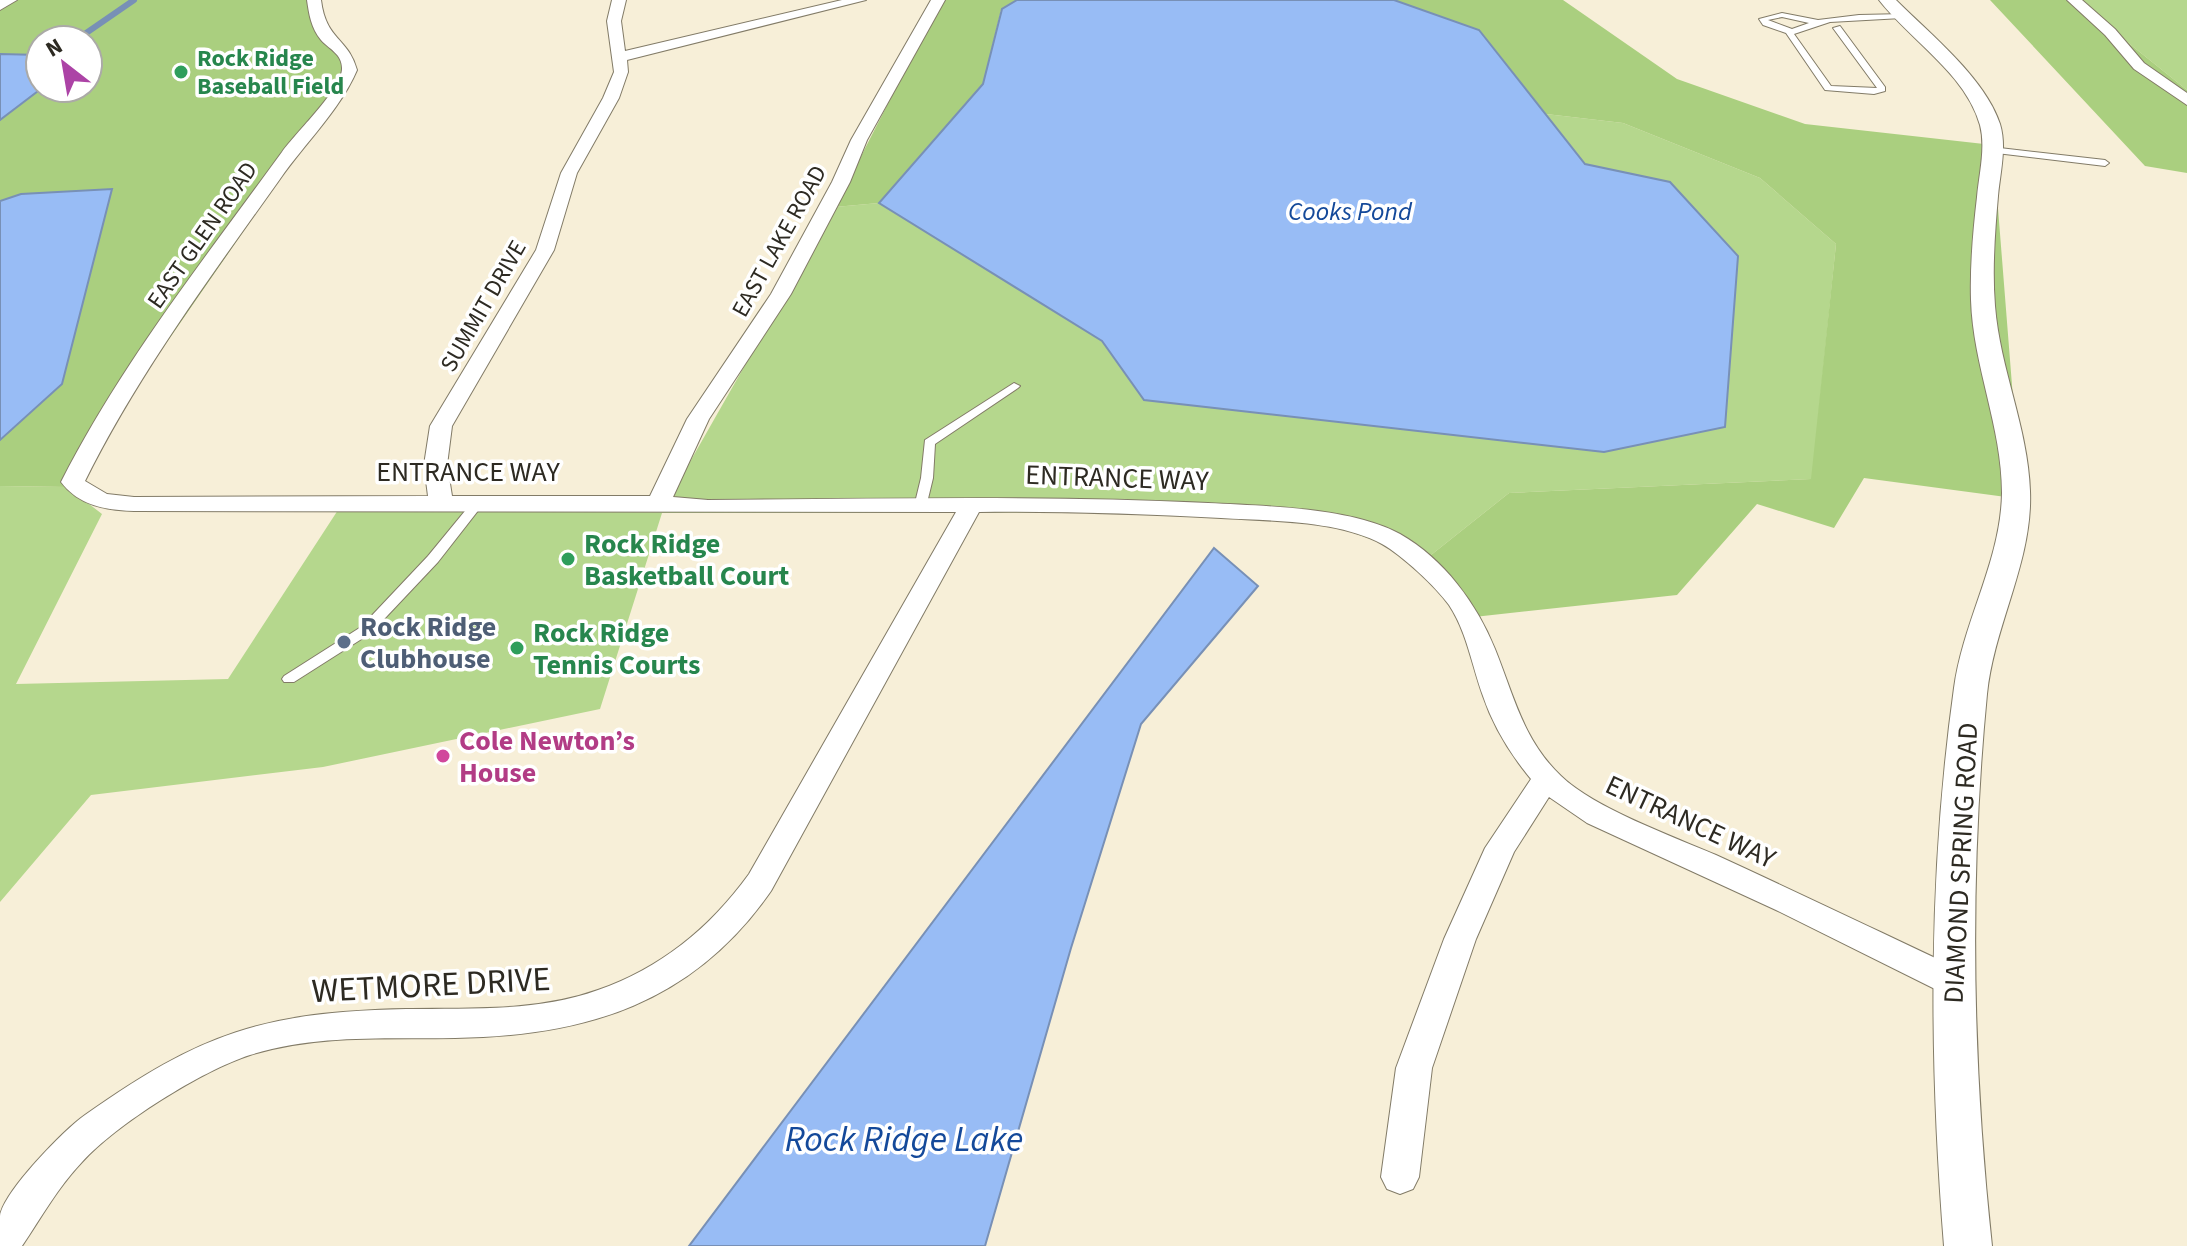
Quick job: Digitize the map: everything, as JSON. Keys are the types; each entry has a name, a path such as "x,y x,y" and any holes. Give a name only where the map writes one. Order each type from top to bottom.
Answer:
{"street":[{"path":"0,6 10,0"},
{"name":"EAST GLEN ROAD","path":"91,498 83,496 73,482 87,454 216,252 301,137 341,90 350,70 346,55 325,36 316,18 314,0"},
{"name":"SUMMIT DRIVE","path":"442,504 435,478 436,447 441,426 545,250 574,161 611,98 621,72 614,21 619,0"},
{"path":"620,57 859,0"},
{"name":"EAST LAKE ROAD","path":"658,503 698,419 781,294 841,182 859,140 938,0"},
{"path":"2074,0 2110,32 2139,66 2187,100"},
{"name":"DIAMOND SPRING ROAD","path":"1900,13 1978,100 1990,124 1983,307 2013,468 2015,517 2004,570 1979,644 1968,712 1958,812 1952,1033 1957,1142 1968,1246"},
{"name":"ENTRANCE WAY","path":"91,498 101,502 158,504 658,503 708,507 1085,504 1291,515 1353,526 1391,539 1426,567 1460,602 1482,649 1497,698 1524,751 1547,778 1598,815 1787,901 1953,982"},
{"name":"WETMORE DRIVE","path":"0,1245 70,1149 149,1086 228,1047 301,1029 519,1022 584,1011 648,986 701,950 741,908 780,849 834,745 971,506"},
{"path":"1400,1177 1414,1068 1460,939 1500,848 1547,778"}],"lane":[{"path":"1792,32 1816,22 1900,13"},
{"path":"1837,28 1882,89 1840,91 1828,88 1792,32 1766,23 1763,19 1782,15 1837,28 1900,13"},
{"path":"1991,150 2105,163"},
{"path":"920,507 927,478 929,443 1014,386"},
{"path":"289,679 366,630 478,503"}],"green space":[{"path":"0,0 317,0 314,10 354,71 67,487 0,486 0,440 62,384 22,194 0,201 0,120 24,102 104,104 104,24 24,24 24,55 0,54"},
{"path":"941,0 1017,0 1001,10 983,84 879,203 835,207"},
{"path":"1394,0 1563,0 1677,79 1805,124 1993,145 2021,499 1864,478 1834,528 1757,504 1677,595 1474,617 1426,559 1509,493 1811,479 1836,244 1760,178 1623,123 1546,114 1479,30"},
{"path":"1990,0 2075,0 2187,90 2187,173 2145,166"},
{"path":"2075,0 2187,0 2187,90"},
{"path":"1546,114 1623,123 1760,178 1836,244 1812,479 1509,493 1426,559 1295,512 662,513 600,709 323,767 91,795 0,902 0,486 67,487 102,514 16,684 228,679 338,510 662,511 835,207 879,203 1102,341 1144,400 1670,182 1585,164"}],"water":[{"name":"Cooks Pond","path":"1017,0 1394,0 1479,30 1585,164 1670,182 1738,256 1725,427 1604,452 1144,400 1102,341 879,203 983,84 1002,9"},
{"path":"0,54 24,55 24,102 0,120"},
{"path":"112,189 62,384 0,440 0,201 21,194"},
{"name":"Rock Ridge Lake","path":"1214,548 1258,586 1141,724 1071,948 985,1246 689,1246"}],"waterway":[{"path":"99,24 134,0"}],"place":[{"name":"Rock Ridge Baseball Field","path":"181,72"},
{"name":"Rock Ridge Basketball Court","path":"568,559"},
{"name":"Rock Ridge Clubhouse","path":"344,642"},
{"name":"Rock Ridge Tennis Courts","path":"517,648"},
{"name":"Cole Newton’s House","path":"443,756"}]}
